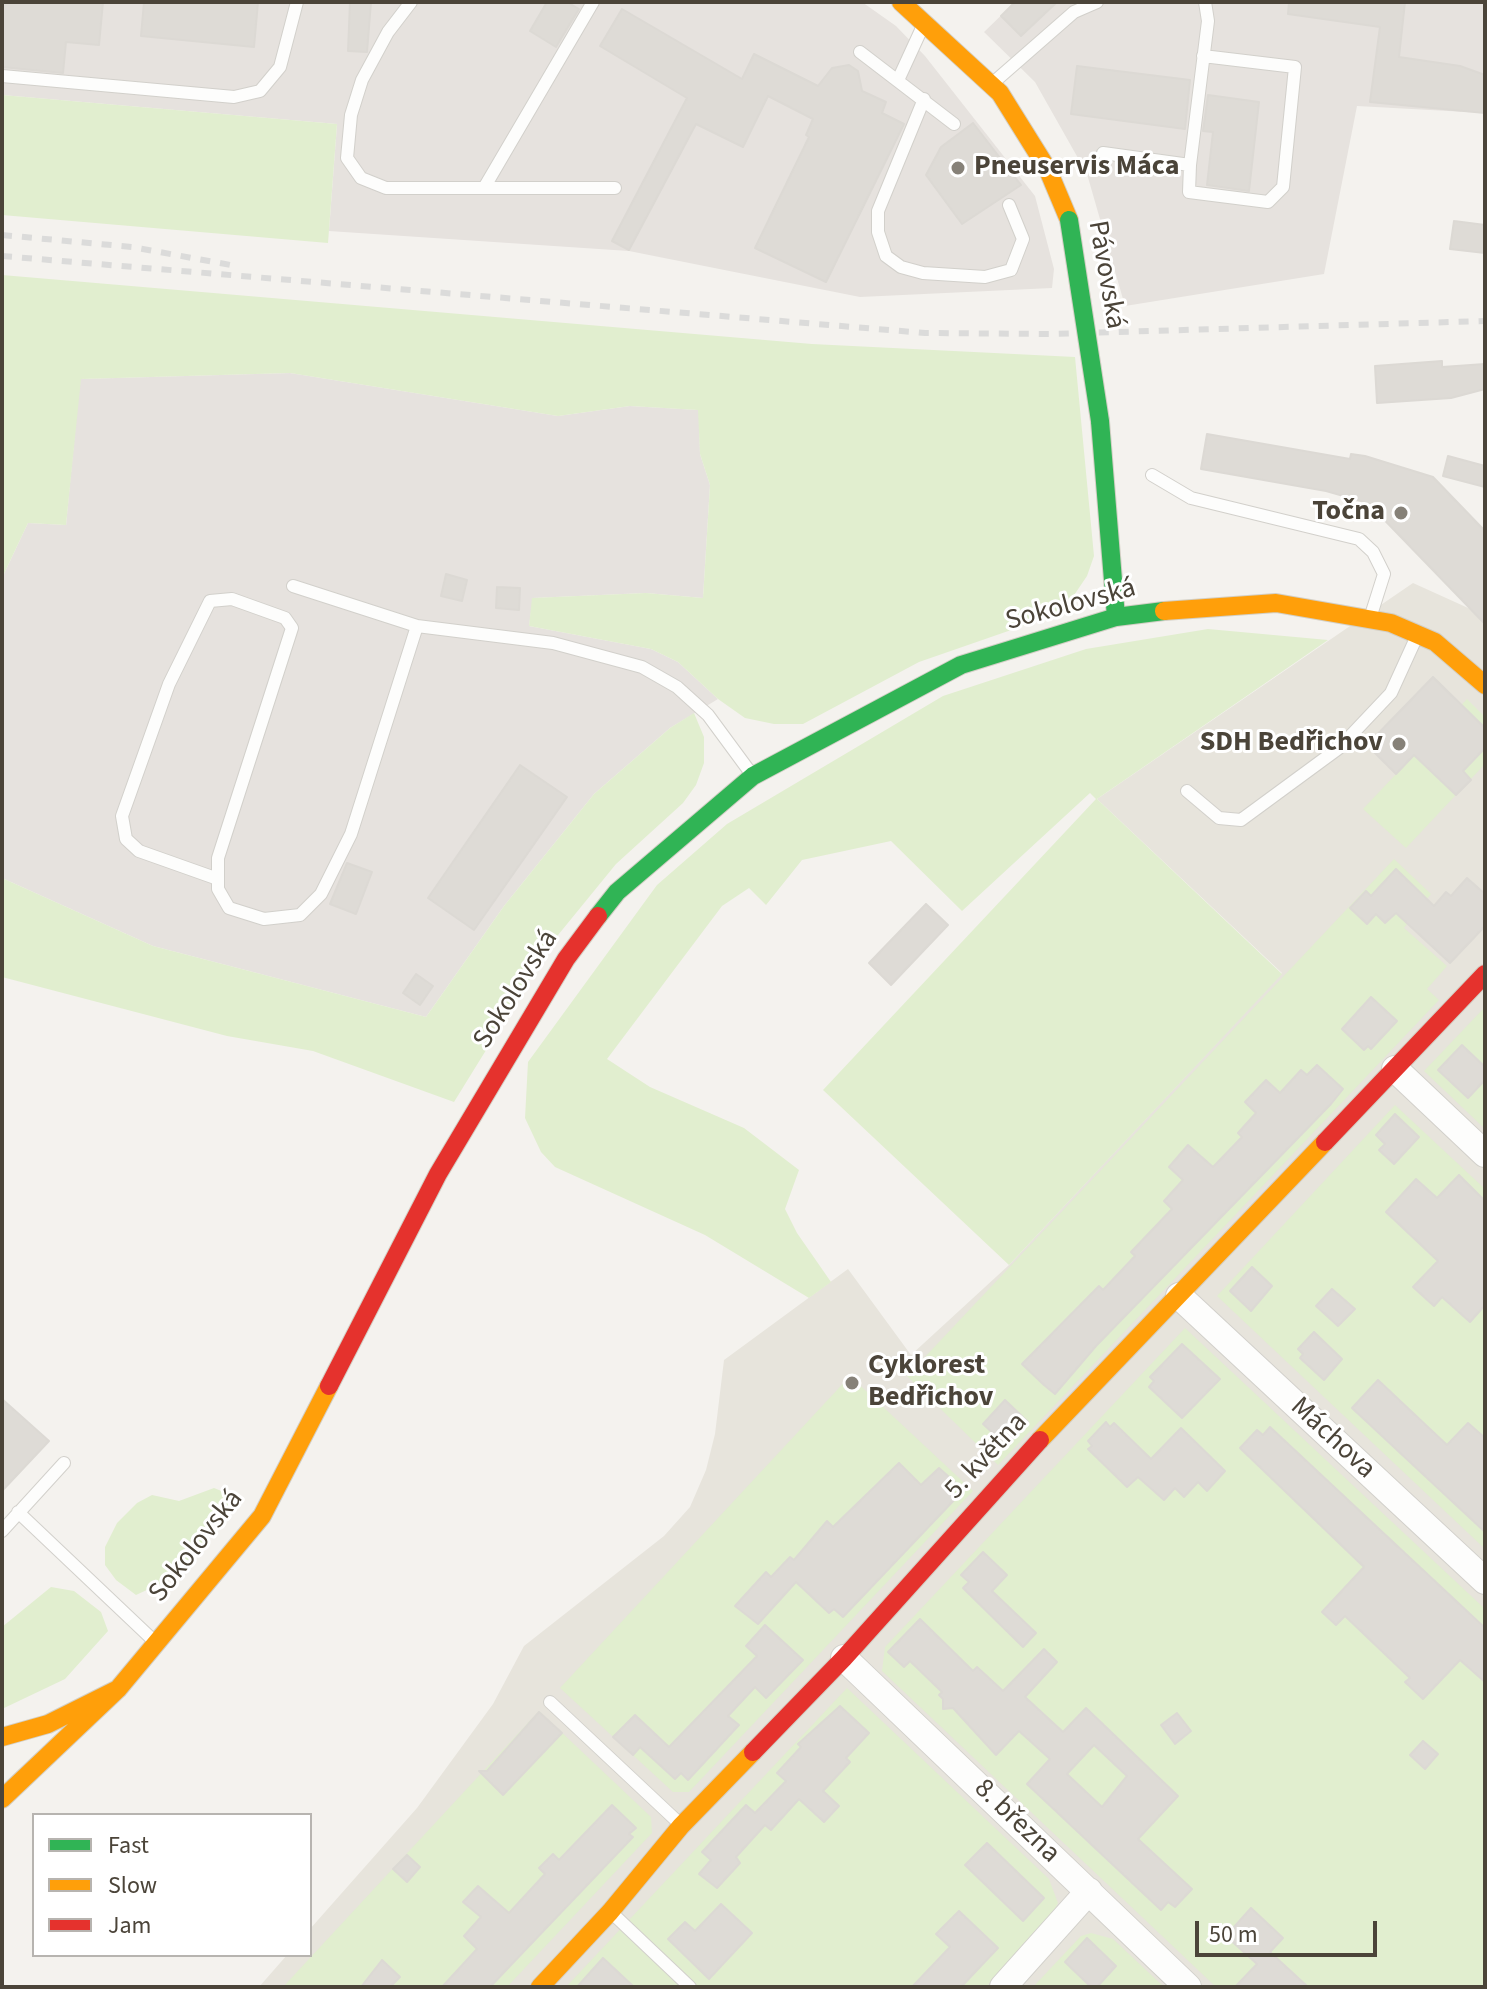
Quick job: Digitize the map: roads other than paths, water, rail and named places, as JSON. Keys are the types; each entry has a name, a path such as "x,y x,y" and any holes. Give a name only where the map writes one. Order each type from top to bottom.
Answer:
{"main road":[{"name":"Pávovská","path":"901,2 992,84 1048,170 1069,220 1100,421 1116,617"},
{"name":"Sokolovská","path":"2,1799 118,1689 262,1516 438,1174 566,959 617,892 753,776 961,665 1116,617 1225,604 1276,603 1370,617 1418,633 1485,685"},
{"name":"5. května","path":"540,1987 610,1912 681,1826 844,1658 997,1485 1485,974"},
{"path":"2,1737 48,1724 118,1689"}],"street":[{"path":"1395,1069 1485,1154"},
{"name":"Máchova","path":"1179,1296 1485,1581"},
{"name":"8. března","path":"844,1658 1188,1987"},
{"path":"1003,1987 1089,1891"}],"lane":[{"path":"2,76 234,97 260,91 280,67 297,2"},
{"path":"411,2 388,32 362,80 351,115 347,158 361,178 386,188 615,188"},
{"path":"484,188 593,2"},
{"path":"992,84 1074,12 1097,2"},
{"path":"1203,56 1295,67 1283,187 1268,202 1189,192 1190,165 1203,56 1208,21 1205,2"},
{"path":"899,78 925,22"},
{"path":"860,52 899,78 954,124"},
{"path":"924,99 878,211 878,232 886,256 901,267 923,273 985,277 1011,270 1023,239 1009,205"},
{"path":"1103,153 1190,165"},
{"path":"1152,475 1191,498 1359,539 1373,552 1384,574 1370,617"},
{"path":"293,586 417,626 553,643 642,667 677,687 708,715 753,776"},
{"path":"218,879 139,851 126,839 122,816 134,776 191,637 210,601 232,599 285,618 292,628 218,858 218,879 218,889 229,908 264,919 300,915 321,894 351,834 417,626"},
{"path":"1187,791 1219,818 1241,820 1339,748 1391,693 1418,633"},
{"path":"2,1531 64,1463"},
{"path":"18,1512 156,1643"},
{"path":"550,1702 681,1826"},
{"path":"610,1912 690,1987"}],"railway":[{"path":"2,235 132,247 236,266"},
{"path":"2,256 925,333 1050,334 1485,321"}],"place":[{"name":"Pneuservis Máca","path":"958,168"},
{"name":"Točna","path":"1401,513"},
{"name":"SDH Bedřichov","path":"1399,744"},
{"name":"Cyklorest Bedřichov","path":"852,1383"}]}
